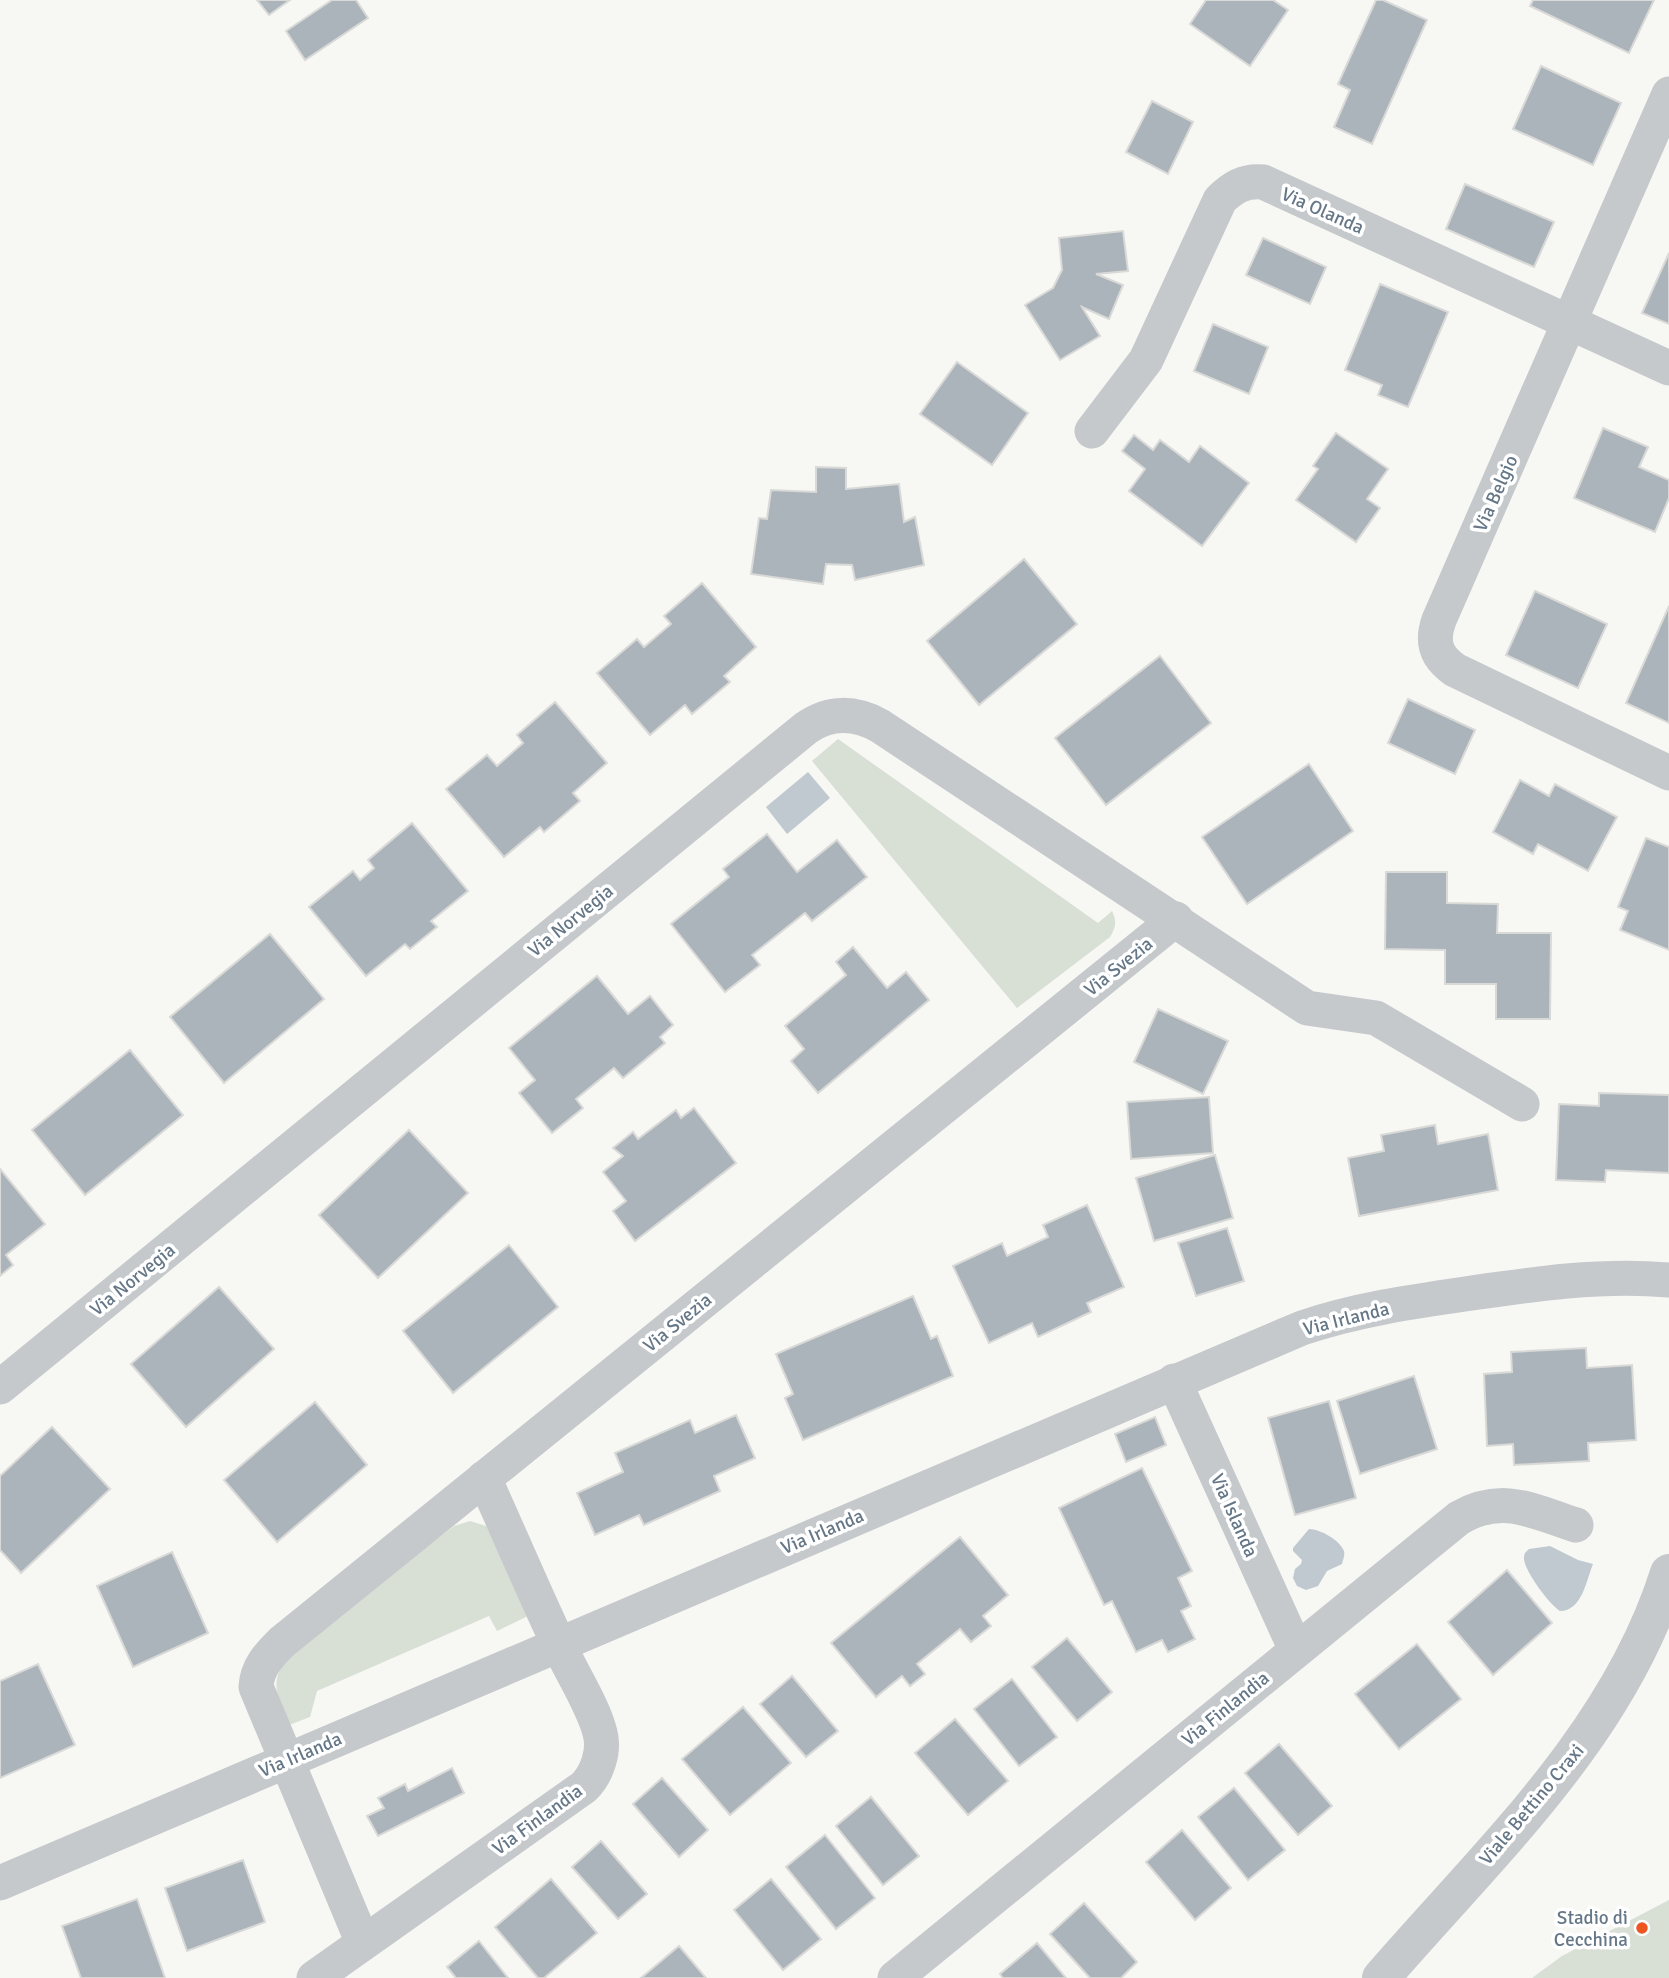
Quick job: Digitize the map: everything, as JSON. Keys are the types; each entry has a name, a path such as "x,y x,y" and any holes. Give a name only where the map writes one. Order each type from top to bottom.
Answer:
{"street":[{"name":"Via Belgio","path":"1669,94 1439,620 1434,637 1442,660 1455,670 1669,773"},
{"name":"Via Olanda","path":"1092,431 1146,360 1220,200 1232,189 1248,182 1263,183 1669,368"},
{"name":"Via Norvegia","path":"0,1387 795,737 819,720 842,715 873,722 1176,919 1307,1008 1376,1018 1522,1104"},
{"name":"Via Svezia","path":"288,1759 256,1687 258,1673 265,1659 282,1642 1176,919"},
{"name":"Via Irlanda","path":"0,1883 1302,1328 1375,1308 1542,1282 1613,1278 1669,1280"},
{"name":"Via Islanda","path":"1174,1381 1296,1650"},
{"name":"Via Finlandia","path":"314,1978 584,1787 593,1777 601,1750 600,1732 484,1478"},
{"name":"Via Finlandia","path":"895,1978 1452,1523 1477,1508 1497,1504 1515,1505 1576,1525"},
{"name":"Viale Bettino Craxi","path":"1381,1978 1551,1785 1593,1728 1629,1667 1669,1573"},
{"path":"288,1759 363,1943"}],"shaded area":[{"path":"838,739 1098,923 1112,911 1115,924 1110,937 1017,1008 812,761"},
{"path":"808,772 830,798 787,834 766,807"},
{"path":"470,1521 486,1526 492,1534 530,1615 497,1631 489,1616 317,1691 310,1717 289,1725 276,1687 279,1671 291,1650 454,1526"},
{"path":"1309,1529 1334,1539 1342,1547 1344,1554 1342,1564 1327,1571 1318,1586 1306,1590 1297,1586 1293,1578 1295,1569 1302,1560 1293,1548"},
{"path":"1550,1546 1578,1560 1593,1564 1582,1594 1567,1610 1560,1611 1550,1602 1525,1565 1524,1555 1529,1549"},
{"name":"Stadio di Cecchina","path":"1669,1900 1669,1978 1532,1978 1562,1956"}],"building":[{"path":"257,0 290,0 269,15"},
{"path":"332,0 356,0 368,18 305,60 286,31"},
{"path":"1206,0 1273,0 1288,10 1250,66 1190,24"},
{"path":"1376,0 1383,0 1427,20 1372,144 1334,127 1350,90 1338,84"},
{"path":"1533,0 1654,0 1629,53 1530,6"},
{"path":"1541,66 1621,103 1593,165 1513,129"},
{"path":"1152,101 1193,122 1168,174 1126,152"},
{"path":"1465,184 1554,222 1534,267 1446,229"},
{"path":"1123,231 1128,271 1096,274 1123,285 1109,319 1082,307 1100,336 1060,360 1025,305 1053,288 1062,270 1059,238"},
{"path":"1263,238 1326,267 1310,304 1246,275"},
{"path":"1669,253 1669,324 1642,313"},
{"path":"1380,284 1448,312 1408,407 1378,395 1382,385 1345,370"},
{"path":"1213,324 1268,347 1249,394 1194,371"},
{"path":"957,362 1028,413 992,465 920,414"},
{"path":"1603,428 1648,447 1639,467 1669,480 1669,498 1655,532 1574,498"},
{"path":"1336,433 1388,469 1367,499 1380,508 1356,542 1296,500 1318,469 1313,466"},
{"path":"1134,435 1153,450 1160,440 1189,462 1200,446 1249,483 1202,546 1129,491 1145,469 1122,451"},
{"path":"816,467 846,468 846,489 899,484 904,522 915,517 924,565 855,580 852,565 826,564 823,584 751,574 759,518 767,519 771,490 816,492"},
{"path":"1024,559 1077,624 979,705 927,641"},
{"path":"702,583 756,647 724,676 730,682 692,714 685,705 650,735 597,673 637,639 644,647 671,624 664,616"},
{"path":"1535,591 1607,624 1578,688 1506,655"},
{"path":"1669,606 1669,723 1626,703"},
{"path":"1160,656 1211,723 1106,805 1055,738"},
{"path":"1408,699 1475,730 1455,774 1388,743"},
{"path":"555,702 607,763 573,793 580,801 544,832 540,827 504,857 446,789 487,755 497,766 523,743 517,735"},
{"path":"1309,764 1353,831 1247,904 1202,837"},
{"path":"1520,780 1549,796 1555,784 1617,817 1588,871 1538,844 1533,854 1493,832"},
{"path":"412,823 468,891 431,921 437,927 410,949 405,944 366,976 309,907 353,871 360,880 374,868 368,860"},
{"path":"767,834 797,872 837,840 867,877 812,921 805,913 752,955 760,965 725,992 671,924 729,877 723,869"},
{"path":"1646,838 1669,847 1669,950 1620,930 1628,911 1618,907"},
{"path":"1386,872 1447,872 1447,903 1498,904 1497,933 1551,933 1550,1019 1496,1019 1496,984 1445,984 1445,950 1385,949"},
{"path":"270,934 324,999 224,1083 170,1017"},
{"path":"853,947 887,988 906,972 929,1000 818,1093 791,1061 804,1049 785,1026 846,975 836,962"},
{"path":"597,976 628,1014 650,996 673,1025 660,1037 665,1043 623,1078 614,1068 576,1099 583,1108 552,1133 519,1093 535,1080 509,1048"},
{"path":"1158,1009 1228,1041 1203,1094 1134,1062"},
{"path":"130,1050 183,1115 85,1195 32,1130"},
{"path":"1599,1093 1669,1095 1669,1173 1606,1170 1605,1182 1556,1180 1559,1104 1599,1106"},
{"path":"1209,1097 1213,1153 1131,1159 1127,1102"},
{"path":"694,1108 736,1163 635,1241 613,1211 626,1201 603,1172 623,1156 613,1148 633,1132 638,1139 676,1110 681,1118"},
{"path":"1435,1125 1438,1144 1488,1134 1498,1190 1359,1216 1348,1158 1384,1151 1381,1135"},
{"path":"409,1130 468,1193 378,1278 319,1215"},
{"path":"1215,1155 1233,1218 1154,1241 1136,1178"},
{"path":"0,1169 45,1224 6,1255 13,1265 0,1276"},
{"path":"1087,1205 1124,1287 1087,1303 1091,1312 1038,1337 1032,1323 989,1343 953,1266 1002,1243 1007,1256 1048,1237 1043,1225"},
{"path":"1227,1228 1244,1281 1196,1296 1178,1243"},
{"path":"509,1245 558,1307 453,1393 403,1331"},
{"path":"219,1287 274,1349 186,1427 131,1364"},
{"path":"913,1296 931,1339 937,1336 953,1376 803,1440 785,1398 793,1394 776,1354"},
{"path":"1586,1348 1587,1368 1632,1365 1636,1440 1588,1443 1589,1461 1514,1465 1513,1444 1487,1446 1484,1374 1512,1372 1511,1352"},
{"path":"1414,1376 1437,1449 1360,1474 1337,1401"},
{"path":"1329,1401 1356,1498 1295,1515 1268,1418"},
{"path":"315,1402 367,1465 277,1542 224,1480"},
{"path":"736,1415 755,1458 714,1476 720,1491 644,1525 639,1515 595,1535 577,1493 623,1472 615,1453 690,1420 695,1433"},
{"path":"1155,1417 1166,1445 1126,1462 1115,1434"},
{"path":"52,1427 110,1489 21,1573 0,1550 0,1476"},
{"path":"1142,1468 1192,1571 1178,1578 1191,1606 1181,1611 1195,1639 1168,1652 1162,1640 1136,1652 1112,1601 1104,1605 1059,1508"},
{"path":"960,1537 1008,1595 983,1616 991,1626 971,1642 960,1629 917,1664 925,1674 910,1686 902,1676 876,1697 831,1643"},
{"path":"172,1552 208,1633 133,1667 97,1586"},
{"path":"1507,1570 1552,1623 1493,1675 1448,1622"},
{"path":"1067,1638 1112,1692 1077,1721 1032,1667"},
{"path":"1417,1644 1461,1699 1399,1749 1355,1694"},
{"path":"38,1664 75,1745 0,1778 0,1681"},
{"path":"792,1676 838,1731 806,1757 760,1704"},
{"path":"1012,1679 1057,1737 1019,1766 974,1709"},
{"path":"743,1707 791,1763 730,1815 682,1759"},
{"path":"955,1719 1008,1781 968,1815 915,1753"},
{"path":"1279,1744 1332,1806 1298,1835 1245,1773"},
{"path":"452,1768 464,1793 378,1836 367,1816 384,1808 378,1798 405,1784 408,1791"},
{"path":"662,1778 708,1830 679,1857 633,1804"},
{"path":"1234,1788 1285,1850 1248,1880 1198,1817"},
{"path":"871,1797 919,1856 883,1885 836,1826"},
{"path":"1182,1830 1231,1888 1195,1920 1146,1862"},
{"path":"825,1835 875,1898 836,1929 786,1867"},
{"path":"601,1841 647,1894 618,1919 572,1867"},
{"path":"243,1860 265,1922 187,1951 165,1888"},
{"path":"551,1879 597,1933 544,1978 538,1978 495,1927"},
{"path":"771,1879 821,1939 783,1970 734,1910"},
{"path":"137,1899 165,1978 81,1978 62,1926"},
{"path":"1084,1903 1137,1962 1121,1978 1090,1978 1050,1934"},
{"path":"479,1941 508,1978 456,1978 447,1967"},
{"path":"1037,1943 1066,1978 1003,1978 1000,1974"},
{"path":"679,1946 706,1978 641,1978"}],"place":[{"name":"Stadio di Cecchina","path":"1642,1928"}]}
